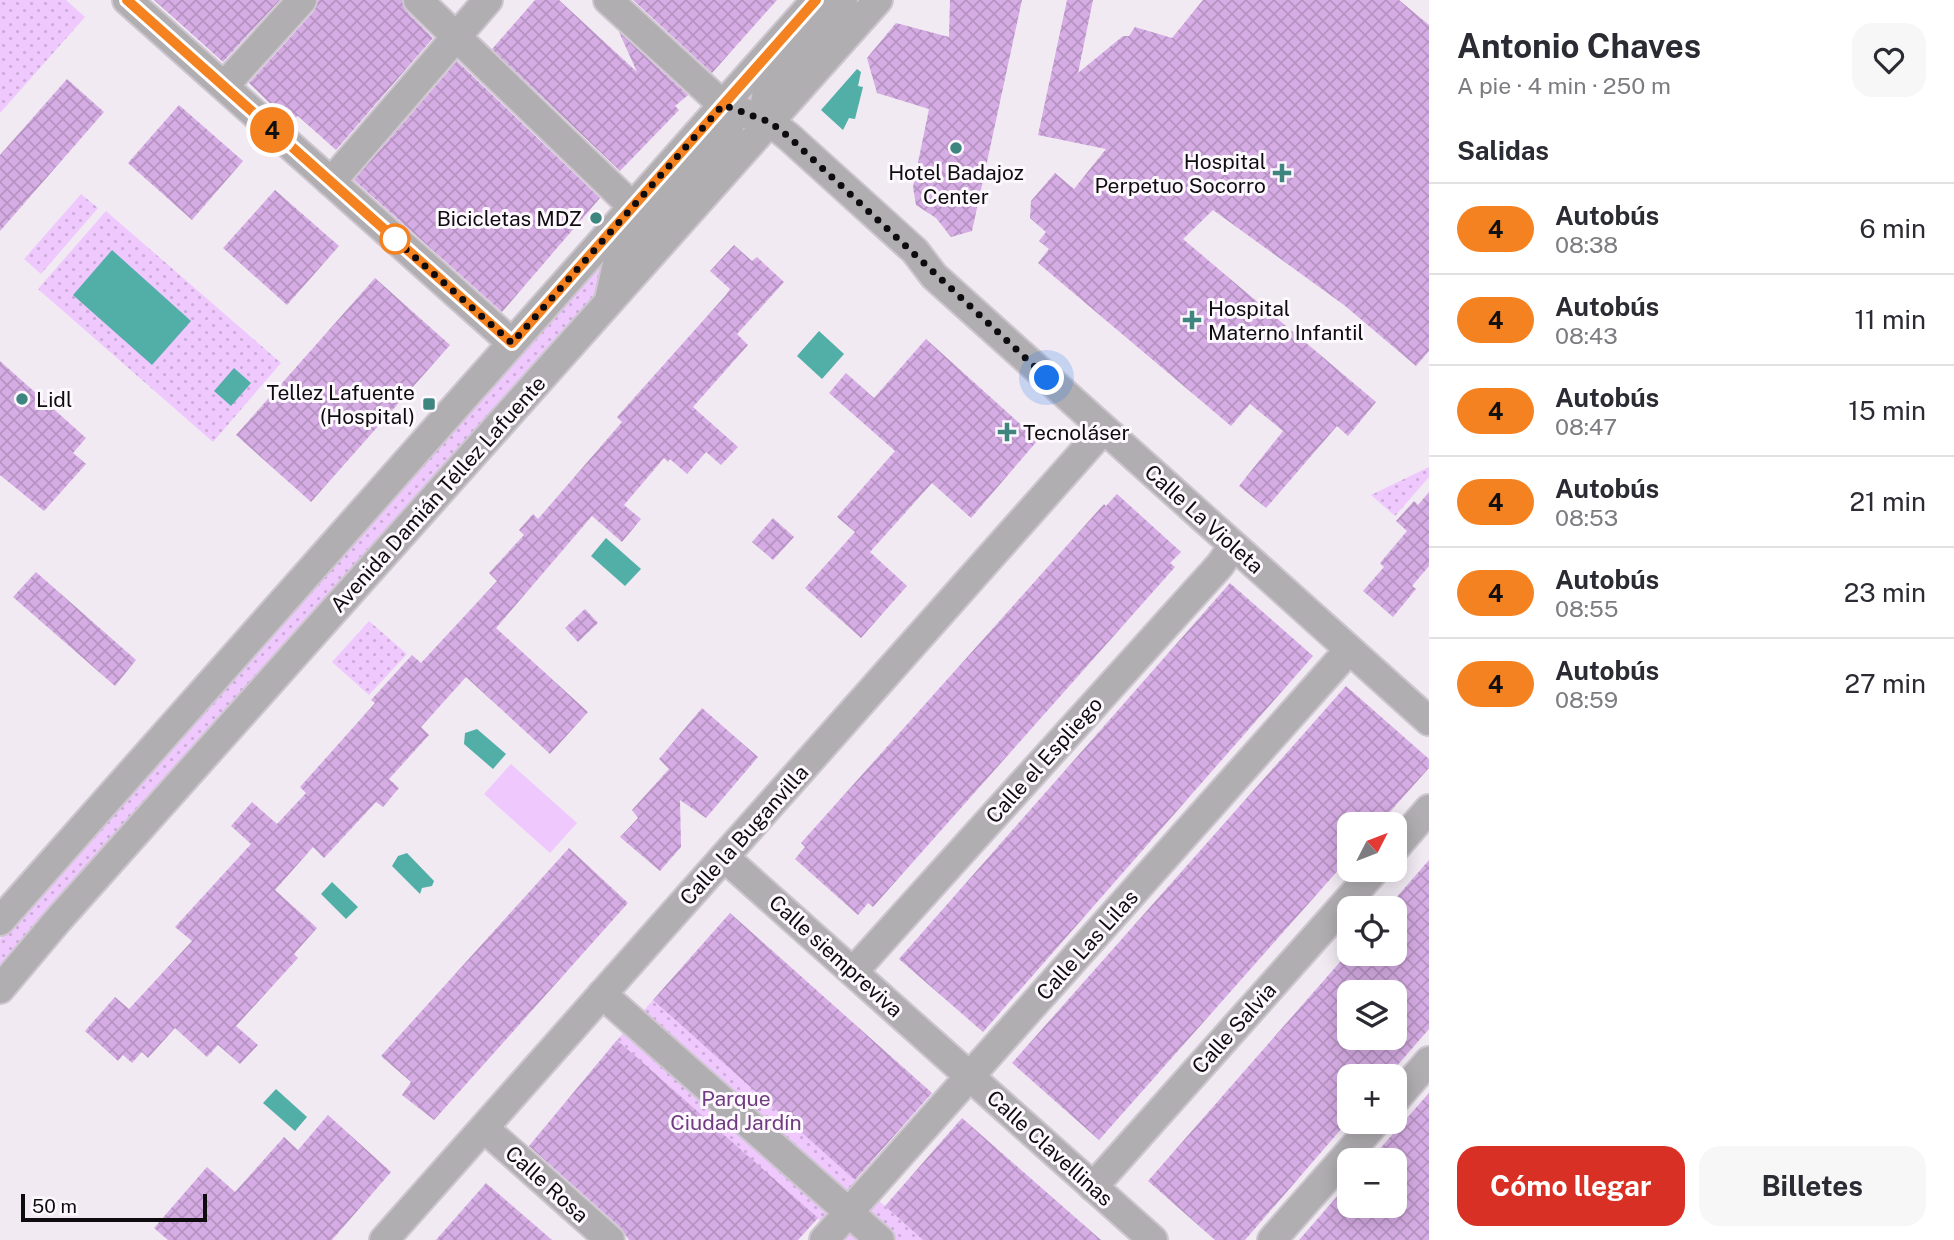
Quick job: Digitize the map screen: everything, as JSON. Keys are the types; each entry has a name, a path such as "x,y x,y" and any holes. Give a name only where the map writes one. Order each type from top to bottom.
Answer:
{"street":[{"path":"127,0 512,343"},
{"path":"224,86 302,0"},
{"path":"418,0 633,207"},
{"path":"331,182 488,0"},
{"path":"608,0 723,105 731,122 726,137 617,264 608,303"},
{"path":"0,920 816,0"},
{"path":"770,122 765,103 768,85 843,0"},
{"name":"Avenida Damián Téllez Lafuente","path":"0,989 67,910 878,0"},
{"name":"Calle La Violeta","path":"723,105 770,122 915,251 934,276 1103,430 1429,721"},
{"name":"Calle la Buganvilla","path":"384,1240 1103,430"},
{"name":"Calle el Espliego","path":"853,972 1220,565 1233,546"},
{"name":"Calle Las Lilas","path":"824,1240 1349,650"},
{"path":"1407,834 1429,809"},
{"name":"Calle siempreviva","path":"724,857 947,1056"},
{"name":"Calle Salvia","path":"1093,1187 1364,882"},
{"path":"602,994 880,1240"},
{"name":"Calle Clavellinas","path":"947,1056 1153,1240"},
{"path":"1407,1087 1429,1062"},
{"name":"Calle Rosa","path":"484,1128 610,1240"},
{"path":"1272,1240 1365,1134"}],"green space":[{"path":"0,0 66,0 85,17 0,113"},
{"path":"81,194 98,208 41,274 24,259"},
{"path":"106,211 281,363 213,442 38,289"},
{"path":"604,258 602,288 0,969 0,939"},
{"path":"1429,467 1429,477 1395,516 1371,495"},
{"path":"369,621 407,654 369,695 332,662"},
{"path":"511,764 577,823 550,853 484,794"},
{"name":"Parque Ciudad Jardín","path":"653,1000 923,1240 842,1240 617,1040"}],"shaded area":[{"path":"857,69 861,72 858,86 863,87 855,119 849,118 843,130 821,110"},
{"path":"112,250 191,321 152,365 73,295"},
{"path":"819,331 844,354 822,379 797,356"},
{"path":"234,368 251,383 231,406 214,391"},
{"path":"606,538 641,569 625,586 591,556"},
{"path":"477,729 506,754 493,769 464,744 465,733"},
{"path":"407,853 434,881 432,886 422,888 420,894 392,866 398,856"},
{"path":"332,882 358,907 346,919 321,894"},
{"path":"276,1089 307,1117 295,1131 263,1103"}],"building":[{"path":"154,0 280,0 223,62"},
{"path":"318,0 402,0 406,11 433,38 336,150 298,116 288,121 249,83 314,11"},
{"path":"535,0 559,0 637,72 619,32 688,95 675,106 679,110 620,171 492,49"},
{"path":"633,0 777,0 712,73"},
{"name":"Hotel Badajoz Center","path":"950,0 1022,0 972,231 951,237 936,218 916,205 913,187 929,109 877,93 867,58 896,23 949,37"},
{"name":"Hospital Perpetuo Socorro","path":"1067,0 1093,0 1078,73 1123,36 1129,36 1135,27 1172,38 1203,0 1399,0 1429,25 1429,351 1416,366 1344,305 1213,210 1183,239 1376,402 1348,436 1337,426 1266,508 1239,486 1283,431 1250,404 1231,426 1038,263 1049,249 1039,241 1046,232 1030,218 1031,201 1055,173 1074,189 1106,149 1038,135"},
{"path":"457,61 600,198 502,312 354,180"},
{"path":"67,79 104,112 0,231 0,155"},
{"path":"179,105 243,161 192,220 128,163"},
{"path":"275,190 339,246 287,305 223,248"},
{"path":"734,245 752,261 757,257 784,282 737,334 748,345 693,407 738,447 721,465 706,452 687,474 670,459 668,462 664,458 624,505 641,519 622,542 592,516 496,628 588,712 550,754 466,677 421,727 429,735 389,779 399,788 383,807 376,802 324,858 313,847 275,890 317,928 294,954 298,958 236,1026 258,1045 240,1064 218,1045 207,1057 175,1028 148,1058 142,1052 132,1063 123,1055 118,1061 85,1031 115,997 129,1009 192,941 175,927 251,844 231,826 252,802 277,824 306,793 300,787 375,703 371,700 412,655 421,663 497,581 489,573 524,535 519,530 533,514 538,519 622,422 617,417 726,295 730,289 710,271"},
{"path":"375,278 450,345 311,502 236,435"},
{"path":"926,339 1038,440 971,518 932,483 870,552 907,586 861,638 805,588 855,532 837,517 895,451 829,393 846,373 874,398"},
{"name":"Lidl","path":"0,361 86,438 73,453 86,464 44,511 0,475"},
{"path":"1429,492 1429,566 1412,586 1416,589 1393,617 1363,591 1384,567 1380,563 1407,531 1396,521 1414,501 1418,505"},
{"path":"1117,494 1181,552 1170,563 1175,567 873,907 868,903 858,915 795,859 805,847 801,843 1104,504 1106,506"},
{"path":"773,518 794,537 773,560 752,542"},
{"path":"36,572 136,660 115,686 13,597"},
{"path":"1230,583 1313,656 983,1032 899,959"},
{"path":"585,609 598,623 578,642 565,628"},
{"path":"1346,686 1429,759 1429,768 1390,812 1337,812 1337,872 1099,1140 1012,1063"},
{"path":"702,708 758,757 706,818 680,800 681,847 660,871 620,837 638,818 632,810 669,769 659,759"},
{"path":"569,848 628,903 434,1120 402,1095 411,1082 381,1056"},
{"path":"1429,860 1429,1029 1398,1064 1337,1064 1337,1134 1245,1240 1215,1240 1148,1181 1337,965 1407,966 1407,896 1398,896"},
{"path":"730,913 932,1093 855,1180 653,1000"},
{"path":"617,1040 818,1218 798,1240 629,1240 621,1228 529,1146"},
{"path":"1429,1093 1429,1240 1299,1240 1337,1197 1337,1218 1407,1218 1407,1148 1381,1148 1393,1134 1407,1134 1407,1118"},
{"path":"328,1115 391,1172 332,1240 168,1240 154,1228 207,1167 235,1192 284,1137 298,1150"},
{"path":"962,1118 1101,1240 923,1240 885,1206"},
{"path":"486,1183 552,1240 436,1240"}],"bus line":[{"name":"4","path":"127,0 512,343 816,0"}],"place":[{"name":"Hotel Badajoz Center","path":"956,148"},
{"name":"Hospital Perpetuo Socorro","path":"1282,173"},
{"name":"Bicicletas MDZ","path":"596,218"},
{"name":"Hospital Materno Infantil","path":"1192,320"},
{"name":"Lidl","path":"22,399"},
{"name":"Tellez Lafuente (Hospital)","path":"429,404"},
{"name":"Tecnoláser","path":"1007,432"}],"route":[{"path":"395,239 391,236 512,343 723,105 770,122 789,137 915,251 934,276 1047,378"}]}
